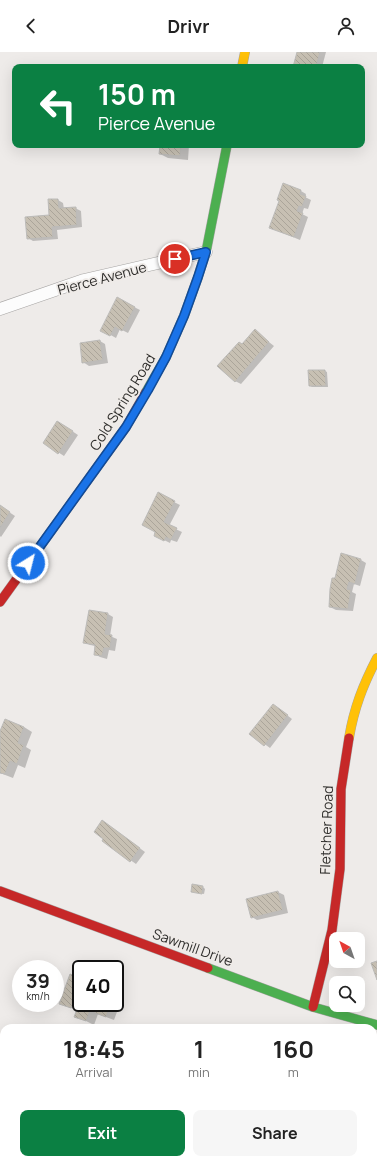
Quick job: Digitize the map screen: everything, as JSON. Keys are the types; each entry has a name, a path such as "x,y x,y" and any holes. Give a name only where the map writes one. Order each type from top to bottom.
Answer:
{"street":[{"path":"243,64 245,52"},
{"name":"Cold Spring Road","path":"0,602 126,427 166,357 184,316 206,252 226,148"},
{"name":"Pierce Avenue","path":"0,309 84,280 206,252"},
{"name":"Fletcher Road","path":"313,1007 332,930 340,869 341,789 351,725 363,685 377,658"},
{"name":"Sawmill Drive","path":"0,891 313,1007 369,1024"}],"building":[{"path":"297,52 320,52 317,64 294,64"},
{"path":"160,148 181,148 180,156 159,154"},
{"path":"283,183 301,190 300,194 306,196 302,207 299,206 297,211 303,213 294,237 269,228 279,201 277,200"},
{"path":"48,199 58,199 59,208 76,207 77,225 52,227 53,237 27,239 25,217 49,215"},
{"path":"117,297 135,307 122,331 115,327 110,336 100,331"},
{"path":"255,329 269,342 235,382 217,366 239,342 242,344"},
{"path":"100,340 103,360 82,363 80,343"},
{"path":"308,370 325,370 326,386 309,386"},
{"path":"57,421 73,431 58,454 43,443"},
{"path":"158,492 175,501 164,522 177,528 171,540 166,537 164,541 154,536 155,532 142,525"},
{"path":"0,505 10,512 0,528"},
{"path":"341,553 361,559 355,584 349,582 347,589 351,590 348,609 329,607 332,578 335,578"},
{"path":"89,610 108,613 105,634 112,635 110,648 104,648 102,656 94,655 95,645 83,643"},
{"path":"273,704 288,715 264,746 249,734"},
{"path":"5,719 24,727 18,743 24,745 17,764 10,761 5,774 0,773 0,731"},
{"path":"102,820 140,848 130,862 102,841 103,839 94,832"},
{"path":"192,884 203,886 202,894 191,892"},
{"path":"278,891 283,910 251,918 246,899"},
{"path":"377,961 377,980 371,963"},
{"path":"70,974 72,975 71,1008 64,1006 64,990"},
{"path":"76,1012 90,1012 86,1021 74,1017"},
{"path":"93,1012 108,1012 106,1017"}],"traffic: fast":[{"path":"146,392 166,357 184,316 198,277 206,252 226,148"},
{"path":"208,968 313,1007 373,1024"}],"traffic: slow":[{"path":"243,64 245,52"},
{"path":"349,738 360,697 377,658"}],"traffic: jam":[{"path":"0,602 126,427 146,392"},
{"path":"313,1007 332,930 340,869 341,789 349,738"},
{"path":"0,891 208,968"}],"route":[{"path":"28,563 126,427 166,357 184,316 206,252 175,259"}]}
